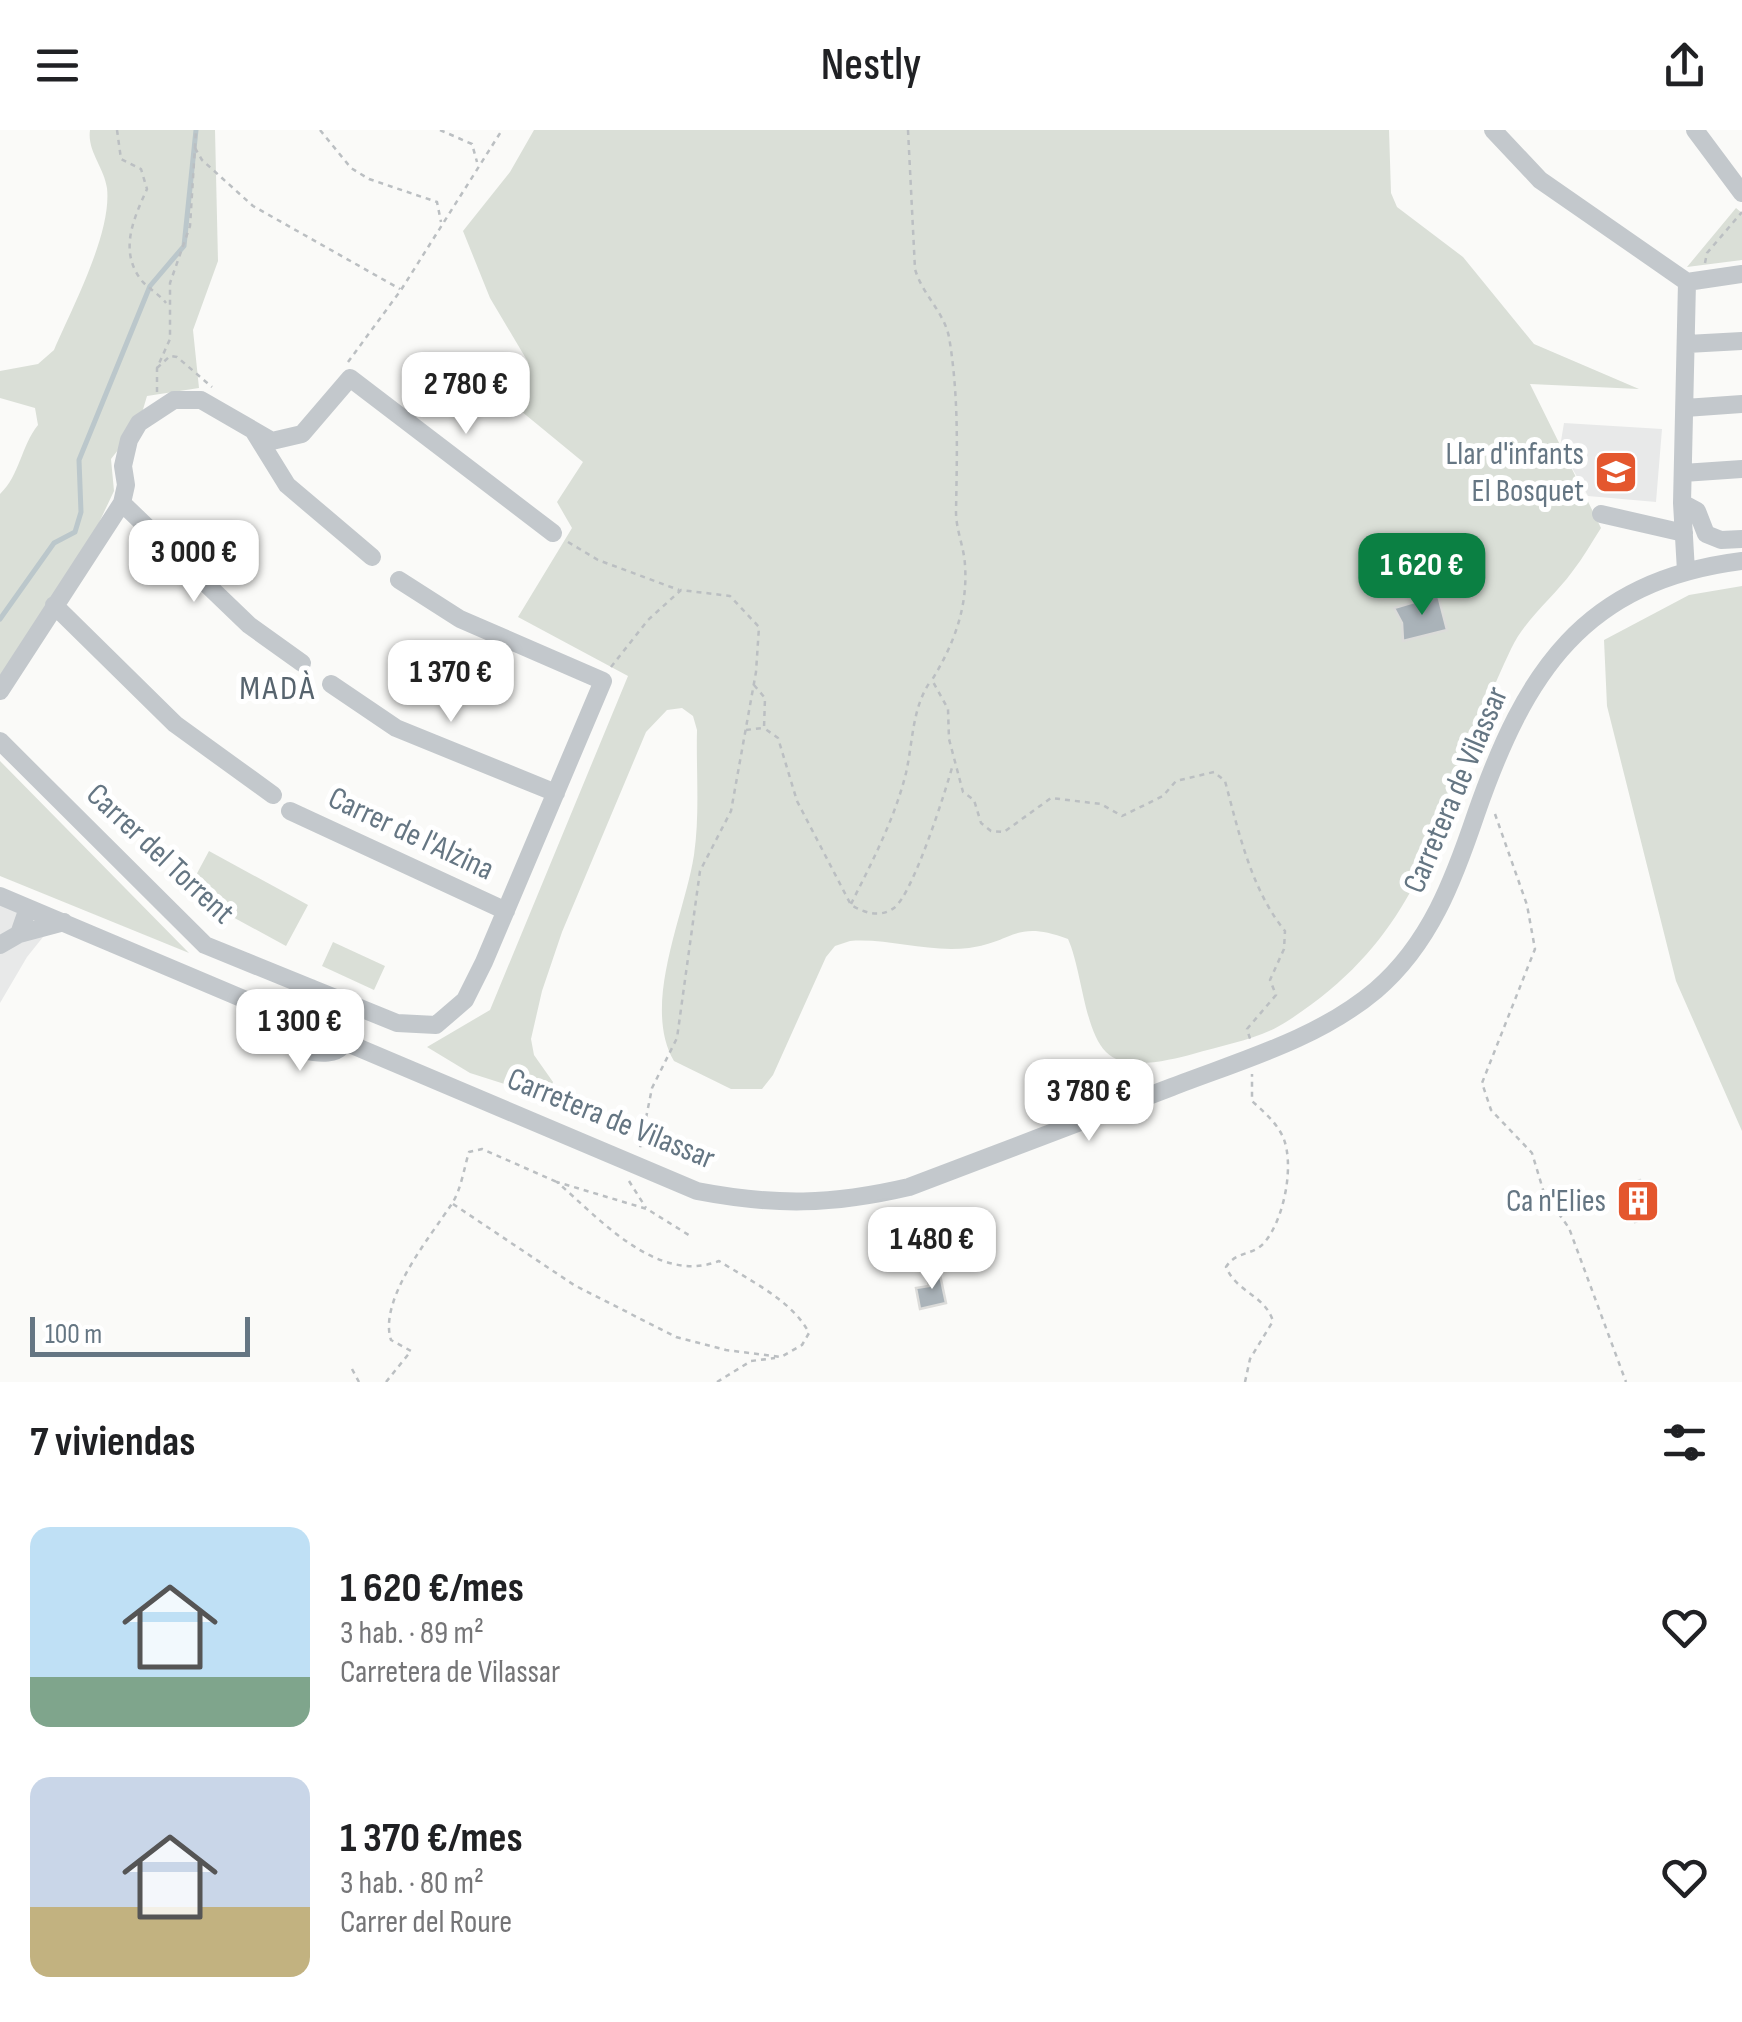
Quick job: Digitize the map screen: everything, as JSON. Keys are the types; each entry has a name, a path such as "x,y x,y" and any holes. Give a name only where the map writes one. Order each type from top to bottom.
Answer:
{"street":[{"path":"1493,130 1540,180 1696,281 1742,274"},
{"path":"1695,130 1742,193"},
{"path":"1686,571 1682,503 1684,408 1696,281"},
{"path":"1688,344 1742,341"},
{"path":"0,691 122,504 129,440 156,408 174,400 200,400 272,441 302,434 348,372 553,533"},
{"path":"1684,408 1742,404"},
{"path":"253,430 287,485 372,558"},
{"path":"1683,473 1742,469"},
{"path":"1682,503 1697,511 1706,534 1721,540 1742,539"},
{"path":"122,504 249,626 302,663"},
{"path":"1601,514 1684,534"},
{"name":"Carretera de Vilassar","path":"348,1042 698,1191 748,1201 799,1204 856,1200 909,1187 1254,1056 1350,1010 1400,966 1431,925 1458,868 1509,725 1540,672 1573,634 1613,602 1656,579 1742,561"},
{"path":"399,580 460,620 603,681"},
{"path":"54,605 175,724 273,795"},
{"name":"Carrer del Torrent","path":"0,741 205,945 396,1024 436,1025 465,1000 603,681"},
{"path":"331,684 396,728 556,792"},
{"name":"Carrer de l'Alzina","path":"290,811 506,911"},
{"path":"0,896 294,1019"},
{"path":"20,934 28,908"},
{"path":"0,945 20,934 64,922"},
{"path":"311,988 294,1019 294,1039 302,1050 324,1054 338,1051 348,1042 354,1005"}],"path":[{"path":"116,130 121,158 141,170 148,189 129,226 131,252 142,281 168,306"},
{"path":"156,408 157,368 170,339 170,283 190,226 196,130"},
{"path":"320,130 351,168 368,179 437,202 441,224"},
{"path":"440,130 472,144 478,164"},
{"path":"348,372 502,130"},
{"path":"851,905 906,775 920,697 953,646 965,594 965,562 956,516 958,404 948,334 915,270 908,130"},
{"path":"195,148 202,160 253,206 400,290"},
{"path":"1696,281 1707,253 1742,212"},
{"path":"157,368 170,356 177,357 214,388"},
{"path":"553,533 598,560 681,590 730,596 759,627 754,684 731,811 700,871 677,1038 652,1088 626,1160 647,1209"},
{"path":"603,681 648,620 681,590"},
{"path":"932,680 948,709 954,761 963,792 974,800 976,816 991,831 1004,832 1052,798 1101,804 1122,816 1163,796 1176,781 1214,772 1225,781 1268,911 1285,931 1284,949 1270,980 1276,994 1247,1029 1254,1056 1252,1101 1276,1124 1285,1142 1286,1169 1282,1212 1265,1242 1234,1255 1226,1267 1232,1281 1266,1302 1272,1321 1250,1360 1245,1382"},
{"path":"754,684 765,698 764,728"},
{"path":"744,732 750,727 764,728 778,738 797,801 851,905 877,914 899,904 923,852 954,761"},
{"path":"1485,790 1527,905 1535,949 1482,1083 1492,1110 1532,1154 1544,1193 1569,1228 1626,1382"},
{"path":"386,1382 411,1351 391,1340 387,1327 392,1308 422,1240 452,1204 470,1152 482,1149 556,1182 647,1209 692,1237"},
{"path":"556,1182 660,1261 681,1268 719,1261 801,1316 809,1333 802,1345 781,1357 751,1361 717,1382"},
{"path":"452,1204 574,1285 676,1337 726,1350 781,1357"},
{"path":"352,1369 359,1382"}],"shaded area":[{"path":"90,130 215,130 218,261 193,330 199,388 147,396 139,423 111,459 114,491 96,529 0,676 0,494 38,425 35,408 0,398 0,371 38,364 54,350 89,270 107,206 107,188 91,145"},
{"path":"534,130 1389,130 1391,193 1397,207 1463,257 1534,344 1639,389 1530,384 1601,528 1576,567 1511,649 1429,855 1405,901 1376,944 1337,984 1265,1033 1160,1061 1124,1062 1106,1052 1093,1029 1068,939 1025,931 984,945 954,949 850,941 835,946 826,957 773,1075 762,1089 731,1089 674,1061 665,1038 663,987 694,855 697,824 697,730 693,716 682,708 667,710 646,732 562,932 531,1039 534,1055 553,1082 548,1098 470,1073 427,1047 490,1010 628,676 518,617 572,528 557,502 583,462 521,411 528,362 490,298 463,231 510,172"},
{"path":"1736,208 1742,213 1742,260 1687,267"},
{"name":"Llar d'infants El Bosquet","path":"1564,423 1662,429 1656,502 1588,496 1560,447"},
{"path":"1742,586 1742,1131 1676,981 1607,706 1604,640 1689,595"},
{"path":"0,761 189,953 0,876"},
{"path":"209,851 308,905 286,946 187,892"},
{"path":"0,897 64,922 47,932 27,957 0,1003"},
{"path":"333,942 385,966 374,990 322,966"}],"building":[{"path":"1438,595 1447,630 1403,641 1402,623 1394,608"},
{"name":"Ca n'Elies","path":"1640,1180 1655,1213 1635,1222 1621,1188"},
{"path":"939,1270 946,1303 920,1309 916,1288 929,1286 926,1273"}],"waterway":[{"path":"0,619 54,543 75,532 81,512 79,460 150,286 184,246 196,130"}],"place":[{"name":"Llar d'infants El Bosquet","path":"1616,472"},
{"name":"Ca n'Elies","path":"1638,1201"}],"district":[{"name":"MADÀ","path":"278,688"}]}
